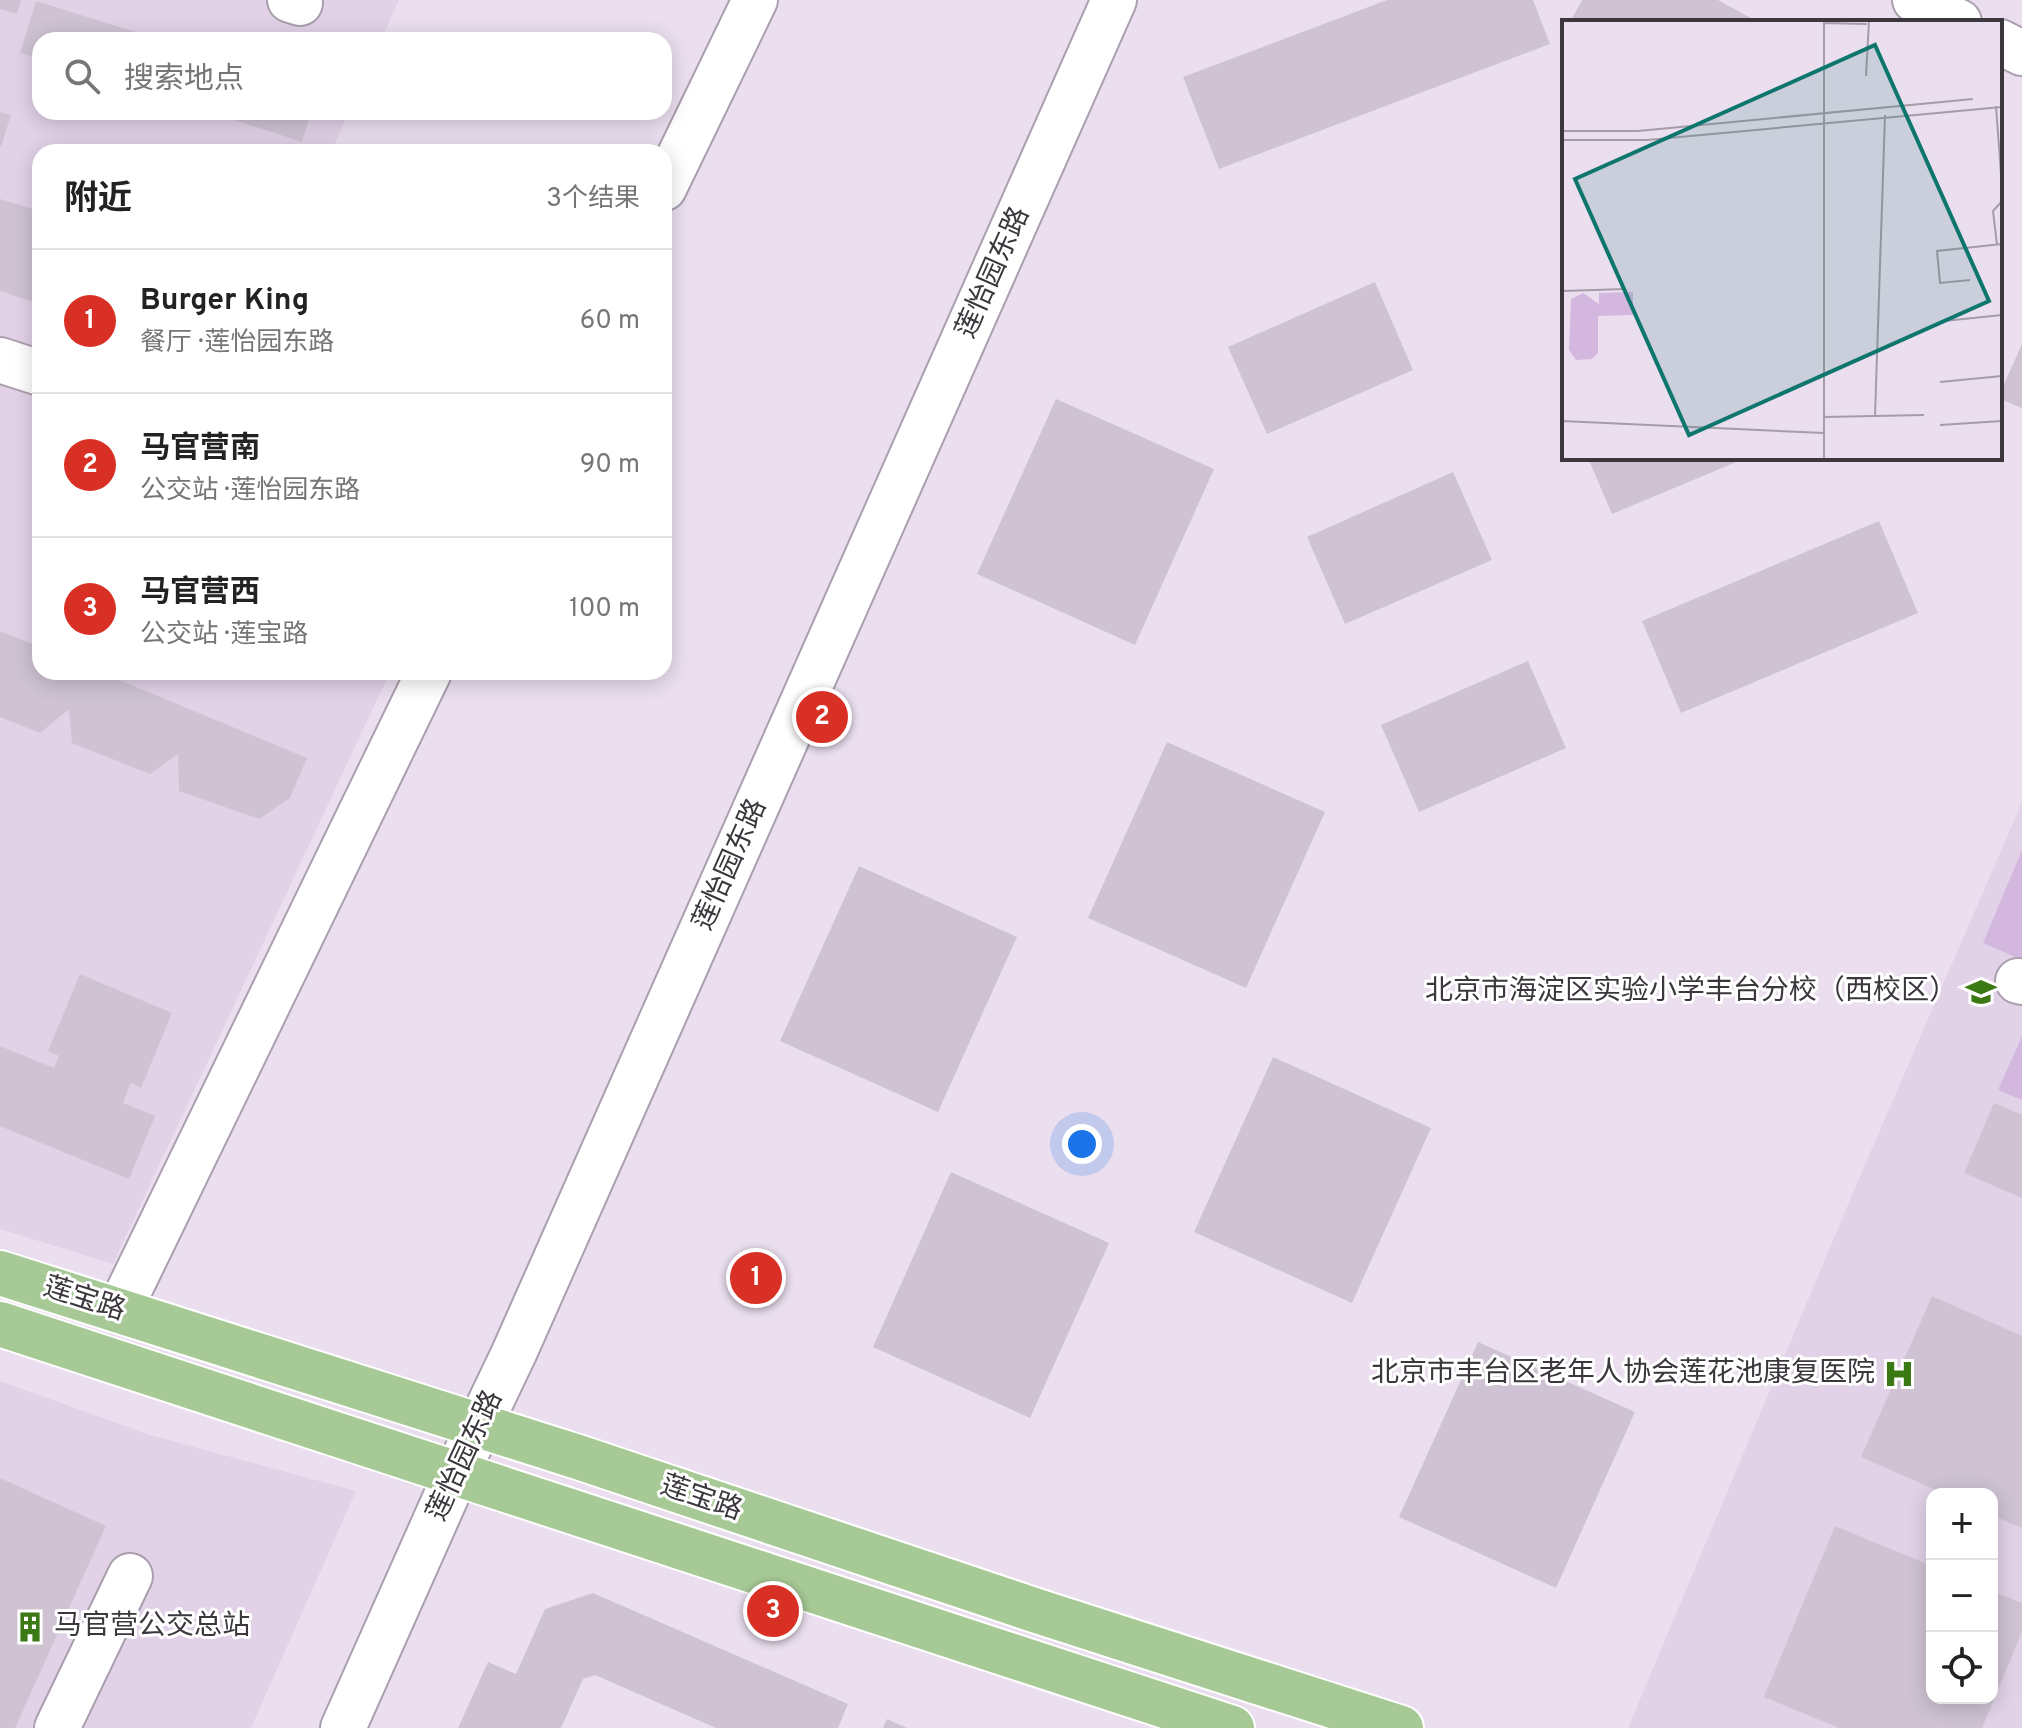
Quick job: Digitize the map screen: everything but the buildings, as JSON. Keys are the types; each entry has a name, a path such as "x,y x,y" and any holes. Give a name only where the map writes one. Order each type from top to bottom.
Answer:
{"main road":[{"name":"莲宝路","path":"0,1273 581,1458 1037,1611 1401,1728"},
{"name":"莲宝路","path":"0,1324 1232,1728"}],"street":[{"path":"672,171 755,0"},
{"name":"莲怡园东路","path":"343,1728 457,1472 527,1325 1114,0"},
{"path":"1915,0 1955,20"},
{"path":"2002,43 2022,53"},
{"path":"0,360 32,370"},
{"path":"119,1311 425,680"},
{"path":"57,1728 130,1576"}],"shaded area":[{"path":"0,0 399,0 385,32 32,32 32,120 345,120 335,144 32,144 32,680 386,680 113,1264 0,1229"},
{"name":"北京市丰台区老年人协会莲花池康复医院","path":"2022,802 2022,1728 1628,1728 1857,1183"},
{"path":"2022,850 2022,960 1983,943"},
{"path":"2022,1036 2022,1100 1998,1090"},
{"path":"0,1381 150,1435 356,1491 251,1728 0,1728"}],"place":[{"name":"马官营南","path":"822,717"},
{"name":"北京市海淀区实验小学丰台分校（西校区）","path":"1981,992"},
{"name":"Burger King","path":"756,1278"},
{"name":"北京市丰台区老年人协会莲花池康复医院","path":"1899,1374"},
{"name":"马官营西","path":"773,1611"},
{"name":"马官营公交总站","path":"30,1627"}]}
